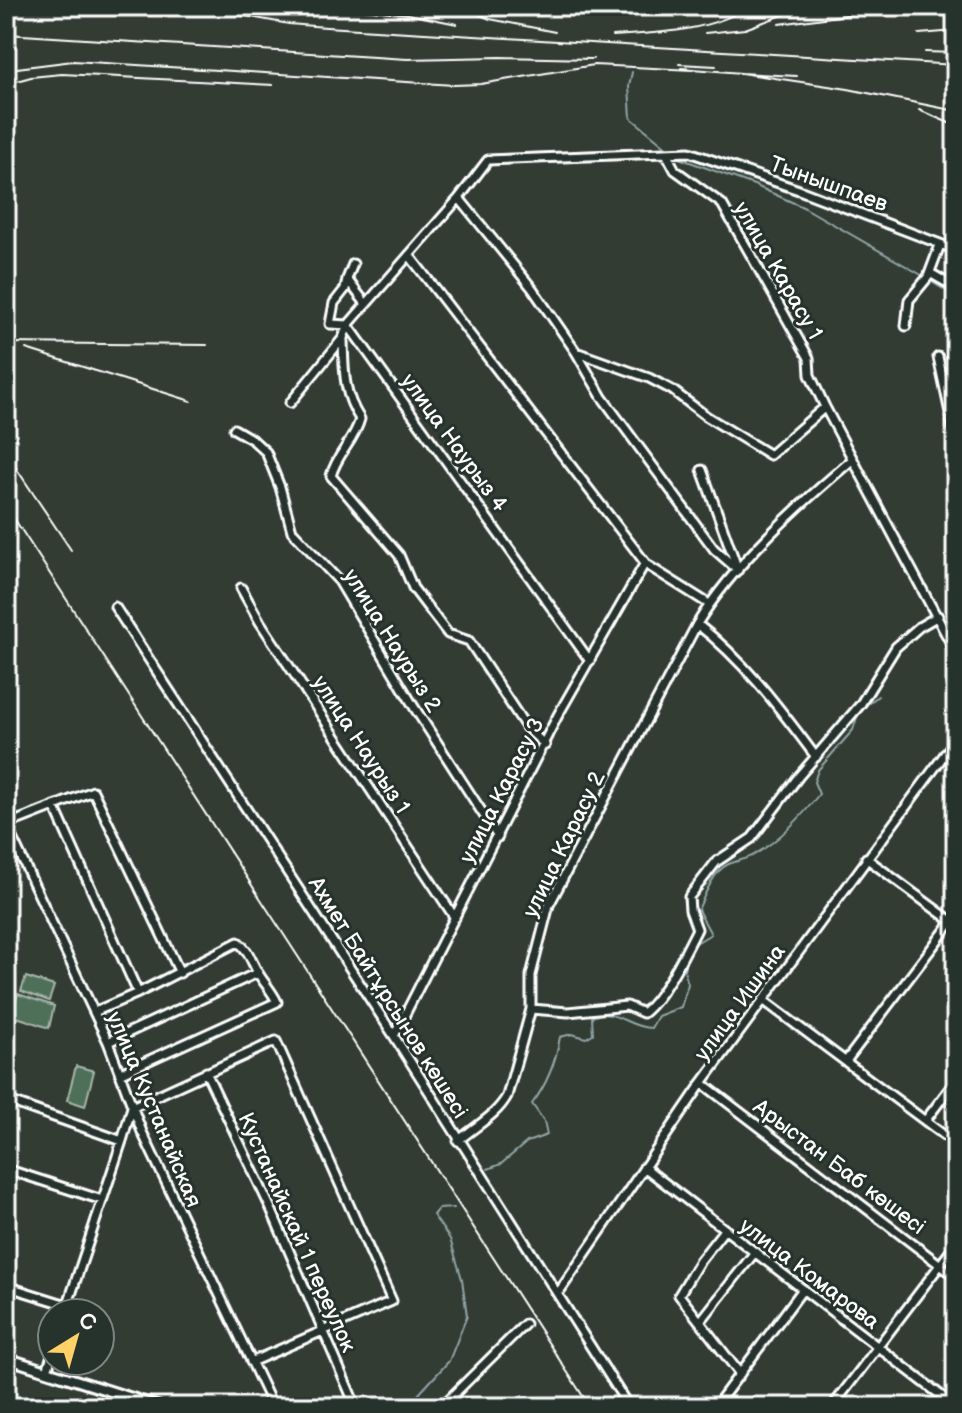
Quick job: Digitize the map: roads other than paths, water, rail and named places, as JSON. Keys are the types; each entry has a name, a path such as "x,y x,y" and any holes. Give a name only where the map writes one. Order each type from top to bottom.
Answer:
{"street":[{"name":"Тынышпаев","path":"667,155 689,152 956,250"},
{"path":"290,403 343,338 348,325 459,198 488,160 577,155 667,155"},
{"name":"улица Карасу 1","path":"667,155 675,170 722,204 809,358 810,375 825,407 956,653"},
{"path":"459,198 532,288 576,352 602,397 714,549 738,570"},
{"path":"906,326 909,300 929,275 940,245"},
{"path":"409,255 645,563 709,604"},
{"path":"348,325 330,324 334,303 345,289 353,264"},
{"path":"929,275 956,288"},
{"path":"347,279 366,304"},
{"name":"улица Наурыз 4","path":"348,325 590,661"},
{"path":"343,338 349,402 360,419 356,433 335,459 331,476 399,555 413,588 448,634 469,641 526,727 545,745"},
{"path":"576,352 649,378 672,390 706,416 770,455 825,407"},
{"path":"938,357 956,441"},
{"name":"улица Наурыз 2","path":"234,429 266,452 292,531 339,581 414,707 498,837"},
{"name":"улица Карасу 2","path":"458,1141 501,1107 507,1096 531,1009 531,975 549,905 697,624 709,604 738,570 803,502 853,459"},
{"path":"702,470 738,570"},
{"name":"улица Карасу 3","path":"394,1036 545,745 645,563"},
{"name":"улица Наурыз 1","path":"241,588 260,622 455,918"},
{"name":"Ахмет Байтұрсынов көшесі","path":"115,607 394,1036 458,1141 559,1292 629,1407"},
{"path":"531,1009 568,1012 627,1006 643,1013 649,1008 697,929 689,897 716,862 752,838 860,705 896,647 919,627 938,616"},
{"path":"697,624 747,670 816,757"},
{"name":"улица Ишина","path":"559,1292 702,1083 956,739"},
{"path":"6,825 93,791 180,973"},
{"path":"54,806 138,993"},
{"name":"улица Кустанайская","path":"6,825 108,1042 142,1132 273,1407"},
{"path":"846,1061 955,921 866,858"},
{"path":"94,1012 180,973 238,942 248,950 257,973 269,985 277,1002 121,1073"},
{"path":"108,1042 257,973"},
{"path":"763,1000 956,1144"},
{"path":"70,1297 132,1107 276,1041 392,1301 251,1362"},
{"name":"Кустанайскай 1 переулок","path":"206,1072 271,1209 356,1407"},
{"path":"925,1121 956,1080"},
{"name":"Арыстан Баб көшесі","path":"702,1083 956,1277"},
{"path":"6,1100 122,1141"},
{"name":"улица Комарова","path":"644,1167 954,1406"},
{"path":"6,1169 102,1200"},
{"path":"724,1230 679,1295 740,1374"},
{"path":"832,1407 956,1244"},
{"path":"700,1322 755,1252"},
{"path":"6,1286 36,1298"},
{"path":"715,1407 803,1289"},
{"path":"441,1407 525,1324"},
{"path":"6,1358 36,1368"},
{"path":"66,1377 160,1407"}],"waterway":[{"path":"632,72 629,86 631,118 669,149"},
{"path":"676,157 754,185 805,208 925,277"},
{"path":"930,281 956,297"},
{"path":"488,1169 501,1164 527,1142 547,1135 544,1121 532,1104 550,1072 560,1037 572,1034 586,1038 593,1034 592,1017 608,1014 651,1028 658,1016 681,1007 688,984 684,970 686,959 696,943 711,934 698,910 712,880 727,865 749,857 772,843 805,811 819,794 814,782 818,770 853,730 859,711 878,696"},
{"path":"407,1407 449,1361 467,1316 462,1279 450,1239 433,1215 438,1209 454,1208"}],"railway":[{"path":"191,6 289,24 326,27 956,65"},
{"path":"337,6 408,14 457,24"},
{"path":"459,6 490,19 555,32"},
{"path":"612,36 701,26 750,6"},
{"path":"705,33 745,29 807,6"},
{"path":"779,24 854,14"},
{"path":"919,34 956,31"},
{"path":"6,34 407,59 593,59"},
{"path":"925,52 956,53"},
{"path":"17,68 73,61 454,85 481,84 594,65 692,70"},
{"path":"679,64 716,66"},
{"path":"681,68 741,73"},
{"path":"797,76 741,73 848,89 956,111"},
{"path":"6,84 31,77 62,74 273,85"},
{"path":"919,110 956,126"},
{"path":"6,343 207,345"},
{"path":"26,349 191,401"},
{"path":"6,453 71,550"},
{"path":"6,506 590,1407"}]}
